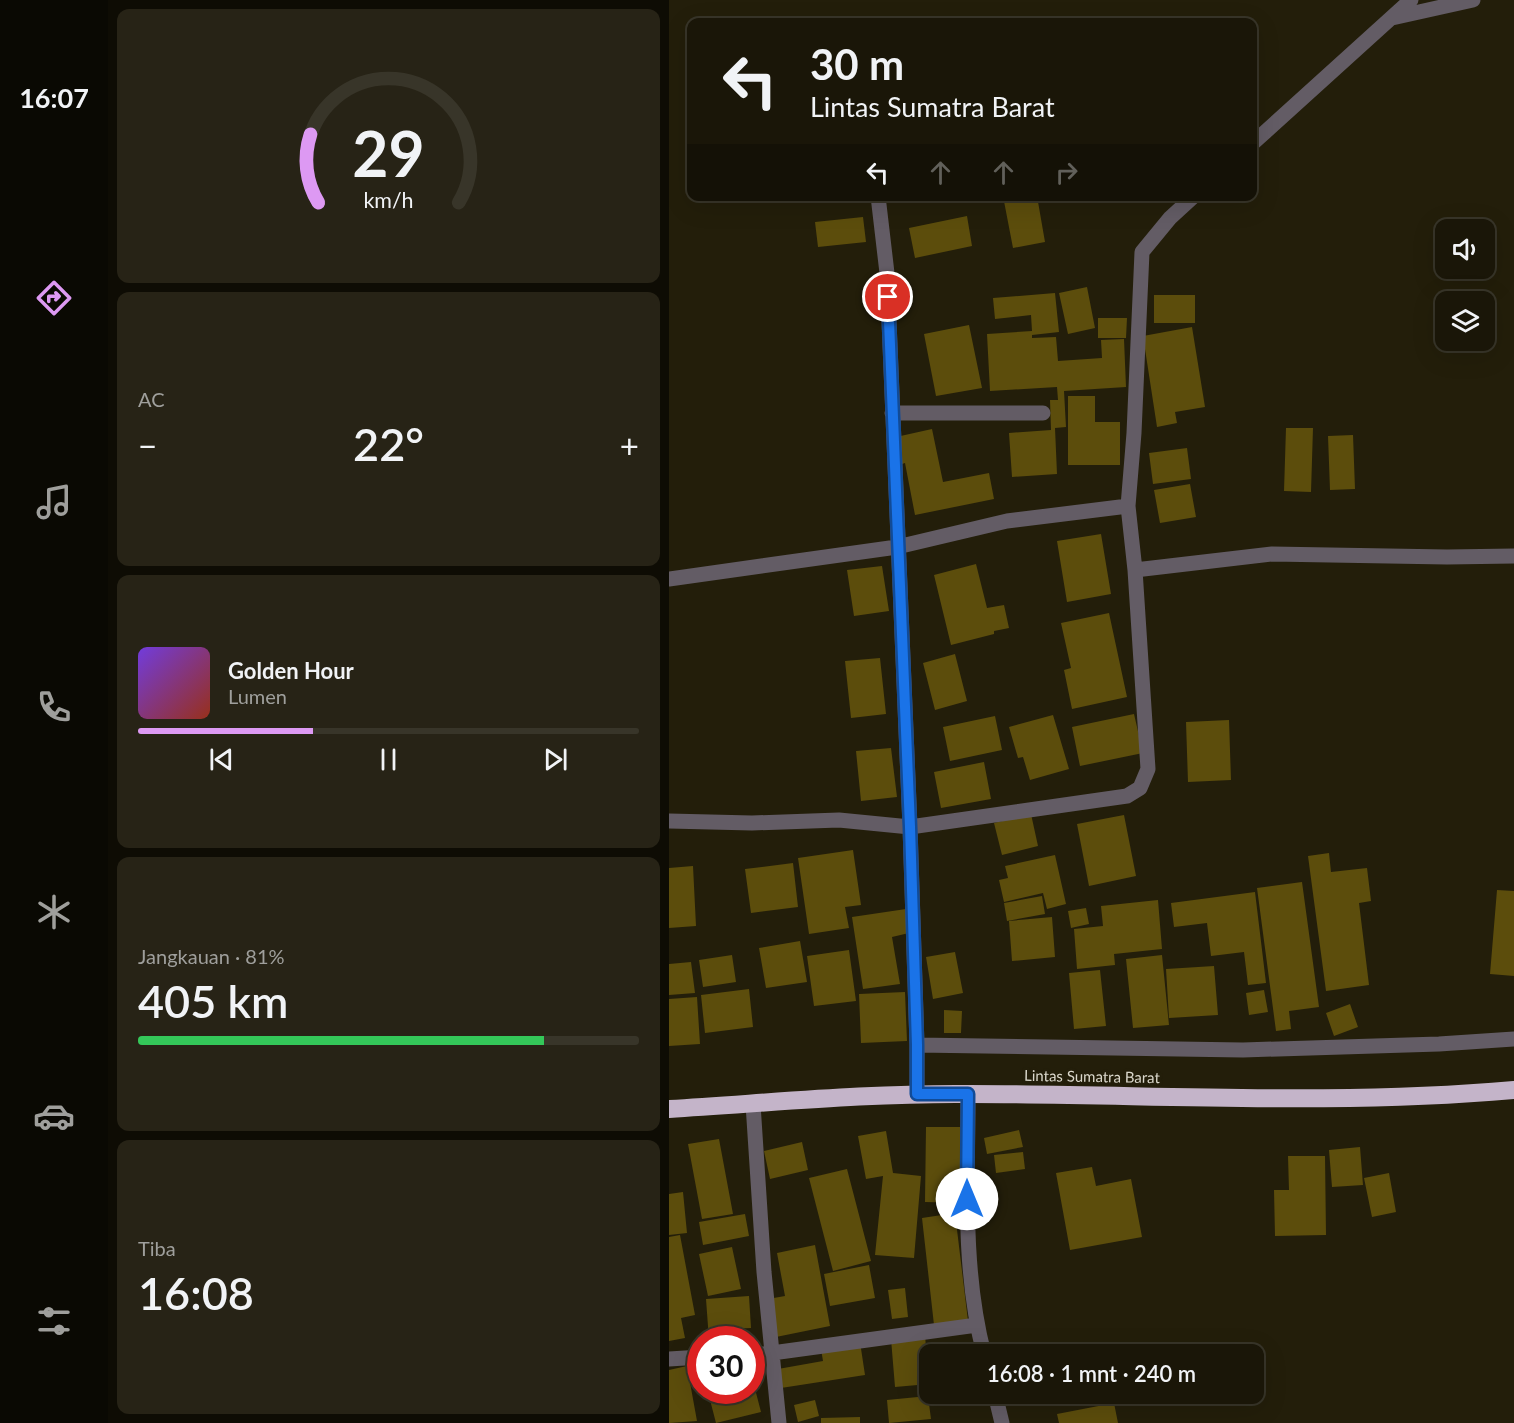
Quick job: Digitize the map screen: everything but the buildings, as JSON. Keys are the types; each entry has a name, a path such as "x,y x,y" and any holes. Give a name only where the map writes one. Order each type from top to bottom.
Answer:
{"highway":[{"name":"Lintas Sumatra Barat","path":"669,1109 917,1094 1302,1099 1514,1090"}],"street":[{"path":"1257,139 1411,0"},
{"path":"1392,18 1473,0"},
{"path":"879,201 887,273 910,827 917,1094"},
{"path":"669,821 752,823 839,820 910,827 1127,796 1140,788 1148,769 1135,570 1128,506 1134,433 1142,252 1170,218 1189,201"},
{"path":"892,414 1043,413"},
{"path":"669,579 897,547 1007,521 1128,506"},
{"path":"1135,570 1272,554 1514,556"},
{"path":"917,1045 1243,1050 1439,1044 1514,1039"},
{"path":"968,1094 967,1242 977,1325 982,1344"},
{"path":"753,1104 772,1353 780,1423"},
{"path":"765,1353 977,1325"},
{"path":"669,1359 687,1358"},
{"path":"997,1404 1002,1423"}],"route":[{"path":"888,297 910,827 917,1094 968,1094 967,1199"}]}
